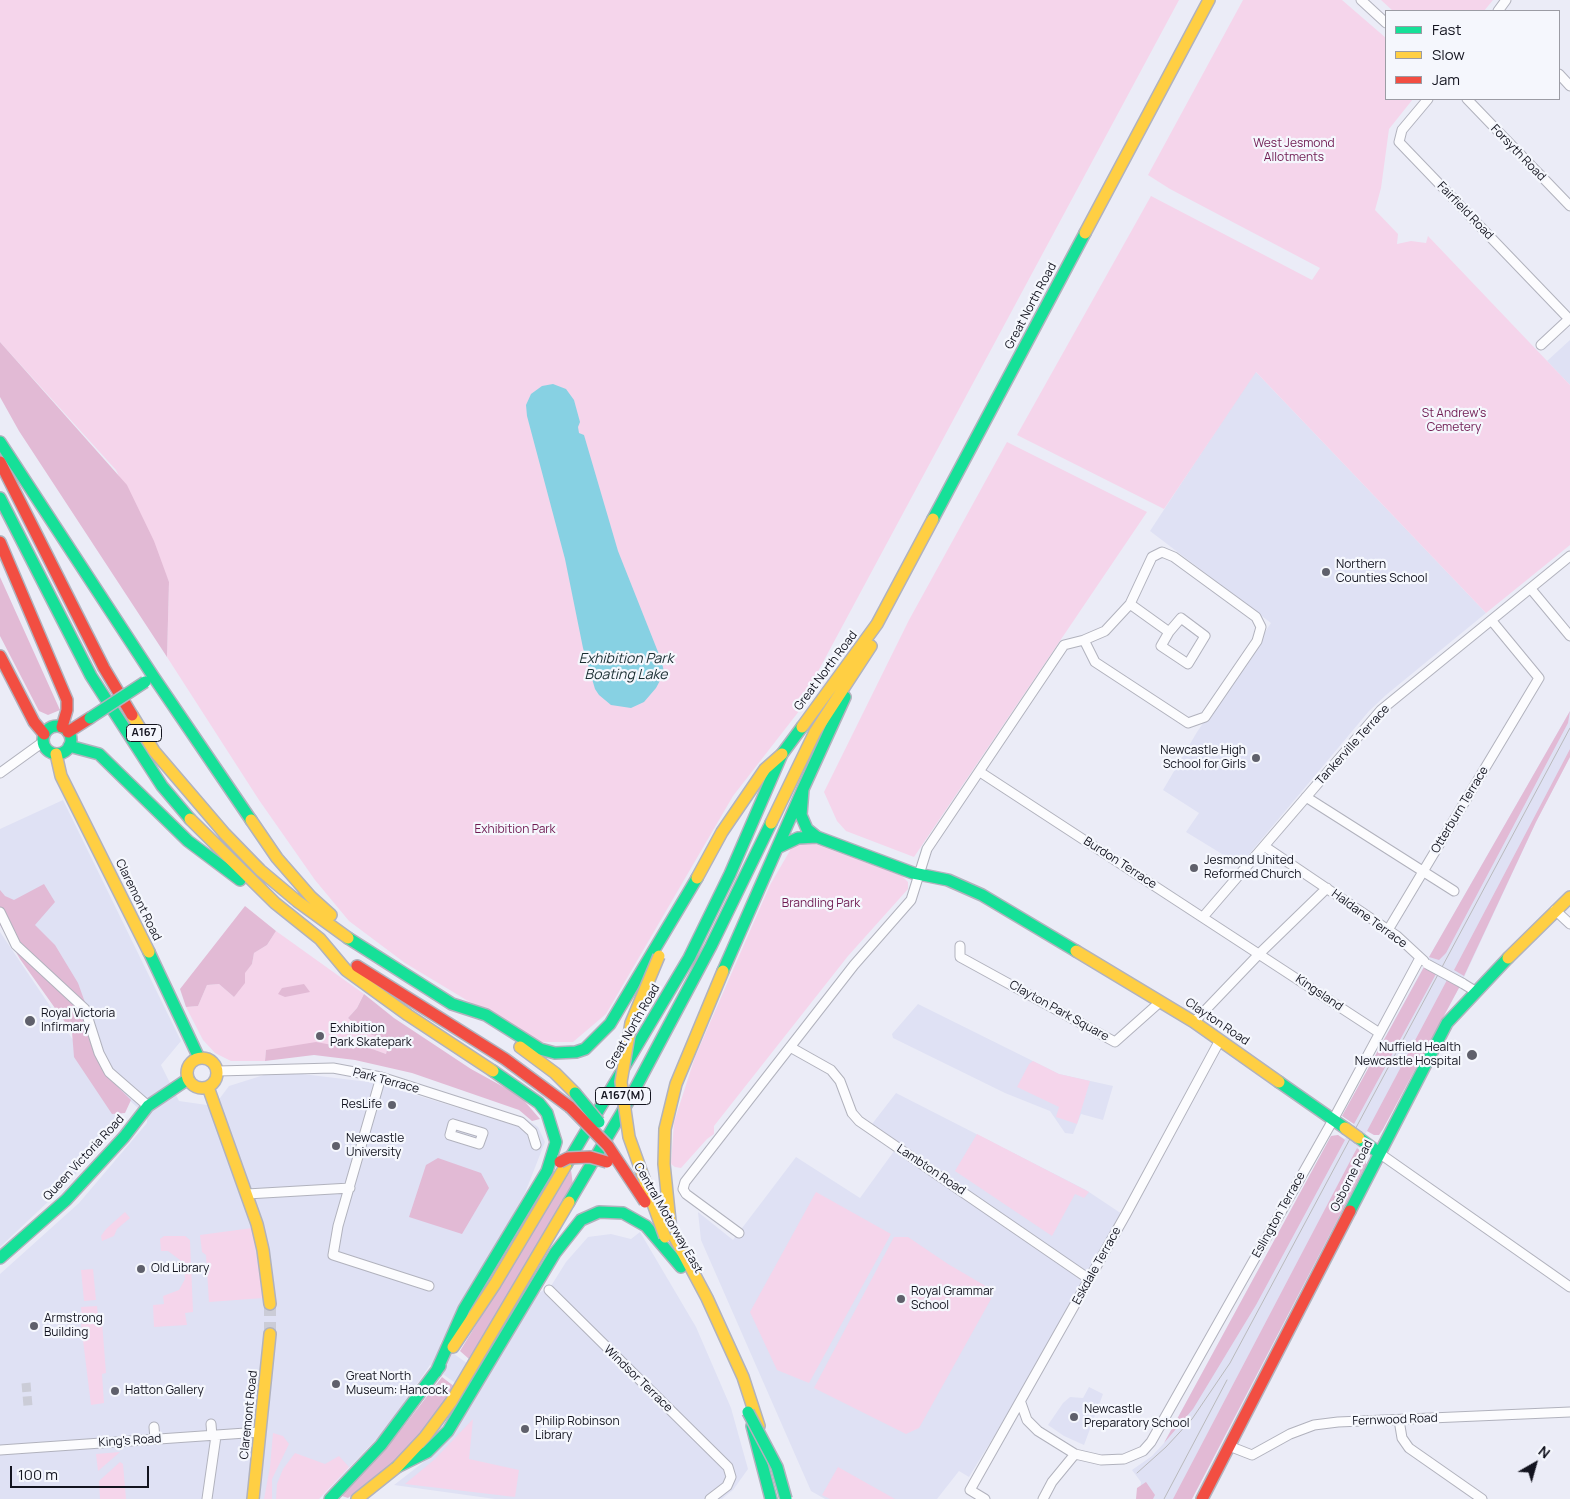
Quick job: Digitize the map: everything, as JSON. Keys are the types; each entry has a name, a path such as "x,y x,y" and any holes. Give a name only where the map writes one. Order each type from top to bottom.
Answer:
{"main road":[{"name":"Great North Road","path":"330,1499 381,1445 436,1372 495,1284 689,958 730,874 782,754 878,624 1209,0"},
{"path":"0,442 149,679 277,858 312,897 344,926 360,947"},
{"name":"A167","path":"0,462 104,668 154,751 225,834 260,870 297,901 360,947 452,1004"},
{"name":"A167","path":"0,498 90,676 162,786 201,831 275,903"},
{"path":"0,542 67,700 65,730 69,746"},
{"name":"Great North Road","path":"357,1499 397,1467 425,1437 456,1394 604,1145 711,946 815,732 871,646 878,624"},
{"path":"817,837 807,829 801,815 803,789 871,646"},
{"path":"0,656 44,738 48,750 56,754 64,751 69,746"},
{"path":"44,738 54,726 65,730 90,718 149,679"},
{"path":"69,746 99,754 188,841 220,867 275,903"},
{"name":"Claremont Road","path":"56,754 61,776 121,893 199,1058"},
{"path":"452,1004 486,1015 540,1049 567,1053 585,1049 610,1024 669,930 740,805 766,768 782,754"},
{"name":"A167(M)","path":"668,1234 664,1164 665,1129 676,1084 721,974 803,789"},
{"path":"777,848 798,838 817,837"},
{"name":"Clayton Road","path":"817,837 919,874 963,885 1194,1022 1380,1153"},
{"name":"Osborne Road","path":"1202,1499 1447,1023 1475,991 1570,897"},
{"name":"Central Motorway East","path":"275,903 320,939 348,965 377,986 506,1059 570,1107 592,1127 608,1146 668,1234 707,1298 743,1377 784,1499"},
{"name":"A167(M)","path":"668,1234 629,1137 621,1082 623,1061 631,1023 648,977 669,930"},
{"path":"377,986 539,1103 552,1124 556,1142 548,1171 464,1309 436,1372"},
{"name":"Central Motorway East","path":"452,1004 515,1044 555,1073 607,1131 637,1173 653,1198 681,1267 723,1352 748,1412 771,1499"},
{"path":"199,1058 210,1059 218,1071 216,1080 208,1087 198,1088 188,1079 188,1066 199,1058"},
{"name":"Queen Victoria Road","path":"0,1258 66,1200 124,1137 148,1106 188,1079"},
{"path":"208,1087 247,1194 263,1250 270,1304"},
{"name":"A167(M)","path":"548,1171 568,1158 590,1157 607,1162 638,1183 653,1198"},
{"name":"A167(M)","path":"397,1467 427,1452 448,1431 555,1253 570,1230 581,1220 599,1212 623,1213 646,1226 681,1267"},
{"name":"Claremont Road","path":"253,1499 268,1377 270,1334"},
{"name":"A167(M)","path":"743,1377 780,1462 790,1499"},
{"name":"A167(M)","path":"748,1412 777,1467 784,1499"}],"street":[{"path":"1361,0 1385,22"},
{"path":"1560,75 1570,86"},
{"name":"Fairfield Road","path":"1427,100 1402,130 1398,142 1570,318"},
{"name":"Forsyth Road","path":"1468,100 1570,206"},
{"path":"1541,345 1570,318"},
{"path":"738,1233 686,1194 683,1189 685,1182 854,965 910,900 919,874 921,861 927,849 1064,646 1105,631 1130,604 1152,557 1162,552 1174,557 1256,617 1261,627 1257,641 1206,717 1188,723 1095,662 1084,640"},
{"name":"Tankerville Terrace","path":"1203,917 1381,710 1531,589 1568,562"},
{"path":"1531,589 1570,636"},
{"path":"1130,604 1169,632"},
{"path":"1181,618 1205,636 1188,664 1161,646 1169,632 1181,618"},
{"name":"Otterburn Terrace","path":"1388,930 1539,678 1492,621"},
{"path":"0,773 44,738"},
{"name":"Burdon Terrace","path":"980,772 1260,953"},
{"path":"1306,797 1454,891"},
{"name":"Haldane Terrace","path":"1264,846 1388,930 1423,961 1475,991"},
{"path":"1194,1022 1260,953 1327,888"},
{"path":"1555,910 1570,924"},
{"path":"0,912 16,945 84,1009 99,1053 109,1072 148,1106"},
{"name":"Clayton Park Square","path":"960,946 960,957 1115,1042 1160,1002"},
{"name":"Kingsland","path":"1260,953 1378,1032"},
{"name":"Eslington Terrace","path":"1075,1454 1101,1460 1124,1459 1143,1451 1152,1442 1333,1120 1378,1032 1423,961"},
{"name":"Eskdale Terrace","path":"985,1499 970,1490 1021,1403 1220,1040"},
{"name":"Lambton Road","path":"790,1047 830,1070 840,1081 852,1113 859,1122 1089,1279"},
{"name":"Park Terrace","path":"218,1071 333,1068 382,1077 521,1122 532,1132 536,1145"},
{"path":"382,1077 338,1226 333,1255 429,1286"},
{"name":"Clayton Road","path":"1380,1153 1570,1287"},
{"path":"247,1194 350,1188"},
{"name":"Windsor Terrace","path":"548,1290 728,1467 730,1478 727,1486 710,1499"},
{"path":"1021,1403 1027,1420 1038,1431 1075,1454 1052,1482 1043,1499"},
{"name":"Fernwood Road","path":"1229,1446 1252,1455 1290,1434 1314,1425 1338,1422 1570,1412"},
{"path":"1399,1420 1402,1438 1408,1448 1482,1499"},
{"path":"207,1499 214,1436 211,1424"},
{"path":"154,1428 155,1439"},
{"name":"King's Road","path":"0,1450 260,1432"}],"shaded area":[{"path":"1570,340 1570,385 1547,361"},
{"path":"0,342 127,485 154,541 169,582 167,657 19,431 0,397"},
{"name":"Northern Counties School","path":"1255,371 1486,613 1369,711 1240,865 1186,832 1199,813 1163,790 1197,732 1271,623 1150,531"},
{"path":"0,577 60,710 48,715 39,711 0,636"},
{"path":"1570,711 1570,757 1536,822 1460,986 1383,1129 1379,1135 1374,1135 1367,1131 1358,1148 1366,1156 1366,1165 1192,1499 1139,1499 1141,1482 1132,1470 1152,1456 1164,1443 1331,1136 1338,1135 1345,1139 1354,1124 1342,1116 1429,957"},
{"path":"1570,711 1568,723 1446,953 1439,960 1429,957"},
{"path":"1570,749 1570,757 1536,822 1464,976 1454,970"},
{"name":"Newcastle University","path":"63,800 181,1041 161,1065 179,1101 214,1106 229,1086 264,1075 294,1073 377,1083 514,1125 520,1115 538,1127 545,1142 525,1193 440,1344 478,1371 537,1294 551,1286 566,1262 588,1237 611,1234 631,1239 640,1232 696,1327 731,1408 748,1469 733,1490 722,1499 495,1499 394,1485 434,1454 475,1397 430,1365 387,1428 319,1499 0,1499 0,1274 79,1203 147,1123 147,1116 99,1073 0,920 0,829"},
{"path":"44,884 55,902 35,925 55,945 78,983 114,1083 131,1100 125,1113 112,1114 74,1057 72,1032 20,959 0,925 0,890 5,896 14,900"},
{"path":"245,906 276,931 267,945 254,953 252,964 245,973 245,983 234,997 219,984 207,985 198,1006 186,1007 180,989"},
{"name":"Royal Victoria Infirmary","path":"0,932 121,1111 123,1120 67,1184 0,1247"},
{"path":"1424,967 1436,974 1354,1124 1342,1116"},
{"path":"1447,980 1460,986 1383,1129 1379,1135 1374,1135 1367,1131"},
{"path":"304,984 310,992 285,997 278,994 282,988"},
{"path":"364,994 394,1018 471,1069 520,1096 540,1119 532,1121 519,1110 412,1073 355,1060 314,1055 265,1061 266,1050 316,1042 354,1049 356,1043 386,1054 389,1042 361,1030 348,1018 357,1008"},
{"path":"918,1004 1059,1074 1113,1086 1103,1120 1081,1114 1073,1134 1065,1133 1050,1111 1005,1093 893,1038 892,1034"},
{"name":"Royal Grammar School","path":"896,1093 1086,1190 1122,1214 1042,1358 969,1477 959,1471 937,1499 825,1499 811,1491 701,1240 698,1212 733,1240 796,1157 860,1198 897,1147 869,1128"},
{"path":"1338,1135 1345,1140 1256,1305 1193,1409 1164,1443 1331,1136"},
{"path":"1357,1148 1366,1156 1366,1165 1192,1499 1173,1499"},
{"path":"438,1158 481,1173 489,1188 462,1234 409,1217 426,1165"},
{"path":"571,1170 573,1185 469,1359 460,1351"},
{"path":"442,1377 455,1387 432,1419 401,1456 348,1498 342,1496 393,1440"},
{"name":"Newcastle Preparatory School","path":"1089,1387 1103,1394 1084,1445 1064,1436 1048,1425 1063,1403 1070,1397 1083,1398"},
{"path":"1146,1482 1155,1495 1153,1499 1136,1499 1137,1488"}],"green space":[{"name":"Exhibition Park","path":"0,0 1179,0 815,677 803,706 733,796 606,1014 573,1042 536,1042 405,963 349,921 315,880 259,800 167,657 169,582 116,470 0,342"},
{"path":"1243,0 1342,0 1385,37 1385,100 1412,100 1389,129 1381,188 1375,210 1398,234 1397,244 1411,241 1426,243 1428,236 1570,385 1570,545 1486,613 1256,372 1164,509 1017,435 1151,196 1312,280 1320,268 1170,189 1148,175"},
{"path":"1381,0 1493,0 1485,10 1392,10"},
{"path":"1007,442 1147,512 914,857 846,831 837,821 824,792 909,620"},
{"name":"Brandling Park","path":"807,841 902,876 908,882 908,889 848,956 714,1126 714,1134 707,1139 681,1168 675,1167 671,1164 674,1122 695,1057 770,885 792,847"},
{"path":"276,931 364,994 357,1008 348,1018 361,1030 390,1042 386,1054 356,1043 354,1049 266,1050 265,1061 231,1061 215,1053 203,1040 186,1007 198,1006 207,985 219,984 234,997 245,972 252,964 254,953 267,945"},
{"path":"1033,1061 1059,1074 1090,1081 1077,1124 1056,1117 1059,1107 1017,1087 1029,1064"},
{"path":"977,1134 1089,1192 1084,1198 1075,1194 1052,1236 955,1171"},
{"path":"816,1192 891,1234 809,1383 777,1370 750,1312"},
{"path":"125,1212 130,1218 117,1229 114,1236 102,1241 101,1236 106,1229"},
{"path":"252,1228 263,1298 209,1302 206,1255 202,1252 200,1235"},
{"path":"164,1236 185,1236 190,1240 193,1312 185,1313 187,1325 154,1327 153,1305 164,1304 163,1296 179,1290 185,1279 184,1266 180,1260 168,1251 161,1251 160,1239"},
{"path":"894,1237 908,1237 948,1264 989,1288 991,1299 919,1428 906,1434 814,1388"},
{"path":"93,1269 96,1300 84,1301 81,1270"},
{"path":"97,1306 98,1316 82,1318 81,1307"},
{"path":"102,1322 106,1373 102,1374 104,1403 91,1405 81,1324"},
{"path":"473,1419 469,1459 519,1470 515,1497 405,1484 435,1459"},
{"path":"273,1433 283,1436 289,1444 272,1479 272,1499 264,1499 270,1467"},
{"path":"120,1452 98,1471 96,1454"},
{"path":"295,1453 325,1464 339,1456 349,1467 319,1499 276,1499 277,1484 283,1469"},
{"path":"120,1462 123,1464 126,1499 100,1499 99,1481"},
{"path":"838,1467 895,1499 830,1499 822,1495"}],"water":[{"name":"Exhibition Park Boating Lake","path":"553,384 566,389 574,400 580,422 578,427 579,433 584,435 618,551 662,662 664,673 656,688 644,702 631,708 611,705 595,689 583,648 565,559 527,416 526,405 531,394 542,386"}],"tunnel":[{"path":"270,1304 270,1334"},
{"path":"26,1383 28,1406"}],"tram line":[{"path":"1137,1473 1166,1447 1192,1419 1230,1363 1570,728"},
{"path":"1164,1499 1227,1380"}],"traffic: fast":[{"path":"933,519 1085,233"},
{"path":"0,442 153,676 251,820"},
{"path":"0,498 91,676 162,786 190,819"},
{"path":"90,718 145,682"},
{"path":"845,697 803,789 801,815 807,829 817,837 913,873 948,880 982,895 1076,951"},
{"path":"57,726 67,730 71,740 67,750 57,754 47,750 43,740 47,730 57,726"},
{"path":"566,1165 689,958 730,874 782,754 802,727"},
{"path":"69,746 99,754 188,841 240,880"},
{"path":"723,971 803,789"},
{"path":"569,1202 628,1102 711,946 771,823"},
{"path":"777,848 798,838 817,837"},
{"path":"348,938 452,1004 486,1015 540,1049 555,1053 576,1052 585,1049 610,1024 697,878"},
{"path":"149,952 199,1058"},
{"path":"1350,1211 1447,1023 1508,958"},
{"path":"436,1372 464,1309 547,1171 556,1142 547,1113 539,1103 493,1071"},
{"path":"0,1258 66,1200 124,1137 148,1106 188,1079"},
{"path":"1279,1082 1345,1128"},
{"path":"575,1093 599,1122"},
{"path":"1359,1138 1379,1153"},
{"path":"397,1467 427,1452 448,1431 555,1253 581,1220 599,1212 623,1213 646,1226 681,1267"},
{"path":"330,1499 381,1445 440,1366"},
{"path":"748,1412 777,1467 786,1499"},
{"path":"752,1426 771,1499"}],"traffic: slow":[{"path":"1085,233 1209,0"},
{"path":"802,727 877,624 933,519"},
{"path":"771,823 815,732 871,646"},
{"path":"132,715 154,751 225,834 260,870 297,901 348,938"},
{"path":"56,754 61,776 149,952"},
{"path":"697,878 722,832 765,769 782,754"},
{"path":"190,819 275,903 320,939 346,970 408,1015 493,1071"},
{"path":"251,820 277,858 311,897 331,915"},
{"path":"1508,958 1570,897"},
{"path":"1076,951 1194,1022 1279,1082"},
{"path":"659,956 631,1023 621,1082 629,1137 665,1237"},
{"path":"671,1231 664,1164 665,1129 676,1084 723,971"},
{"path":"520,1047 555,1073 575,1093"},
{"path":"202,1058 213,1062 217,1073 213,1084 202,1088 191,1084 187,1073 191,1062 202,1058"},
{"path":"208,1087 257,1224 263,1250 270,1304"},
{"path":"1345,1128 1359,1138"},
{"path":"453,1347 495,1284 566,1165"},
{"path":"357,1499 397,1467 425,1437 451,1402 569,1202"},
{"path":"667,1223 707,1298 743,1377 759,1426"},
{"path":"253,1499 270,1334"}],"traffic: jam":[{"path":"0,462 104,668 132,715"},
{"path":"0,542 67,700 67,710 62,727"},
{"path":"0,656 34,722 44,734"},
{"path":"68,732 90,718"},
{"path":"357,966 505,1059 570,1107"},
{"path":"570,1107 608,1146 645,1202"},
{"path":"560,1162 568,1158 590,1157 607,1162"},
{"path":"1202,1499 1350,1211"}],"place":[{"name":"Northern Counties School","path":"1326,572"},
{"name":"Newcastle High School for Girls","path":"1256,758"},
{"name":"Jesmond United Reformed Church","path":"1194,868"},
{"name":"Royal Victoria Infirmary","path":"30,1021"},
{"name":"Exhibition Park Skatepark","path":"320,1036"},
{"name":"Nuffield Health Newcastle Hospital","path":"1472,1055"},
{"name":"ResLife","path":"392,1105"},
{"name":"Newcastle University","path":"336,1146"},
{"name":"Old Library","path":"141,1269"},
{"name":"Royal Grammar School","path":"901,1299"},
{"name":"Armstrong Building","path":"34,1326"},
{"name":"Great North Museum: Hancock","path":"336,1384"},
{"name":"Hatton Gallery","path":"115,1391"},
{"name":"Newcastle Preparatory School","path":"1074,1417"},
{"name":"Philip Robinson Library","path":"525,1429"}],"park label":[{"name":"West Jesmond Allotments","path":"1294,151"},
{"name":"St Andrew's Cemetery","path":"1454,421"}]}
